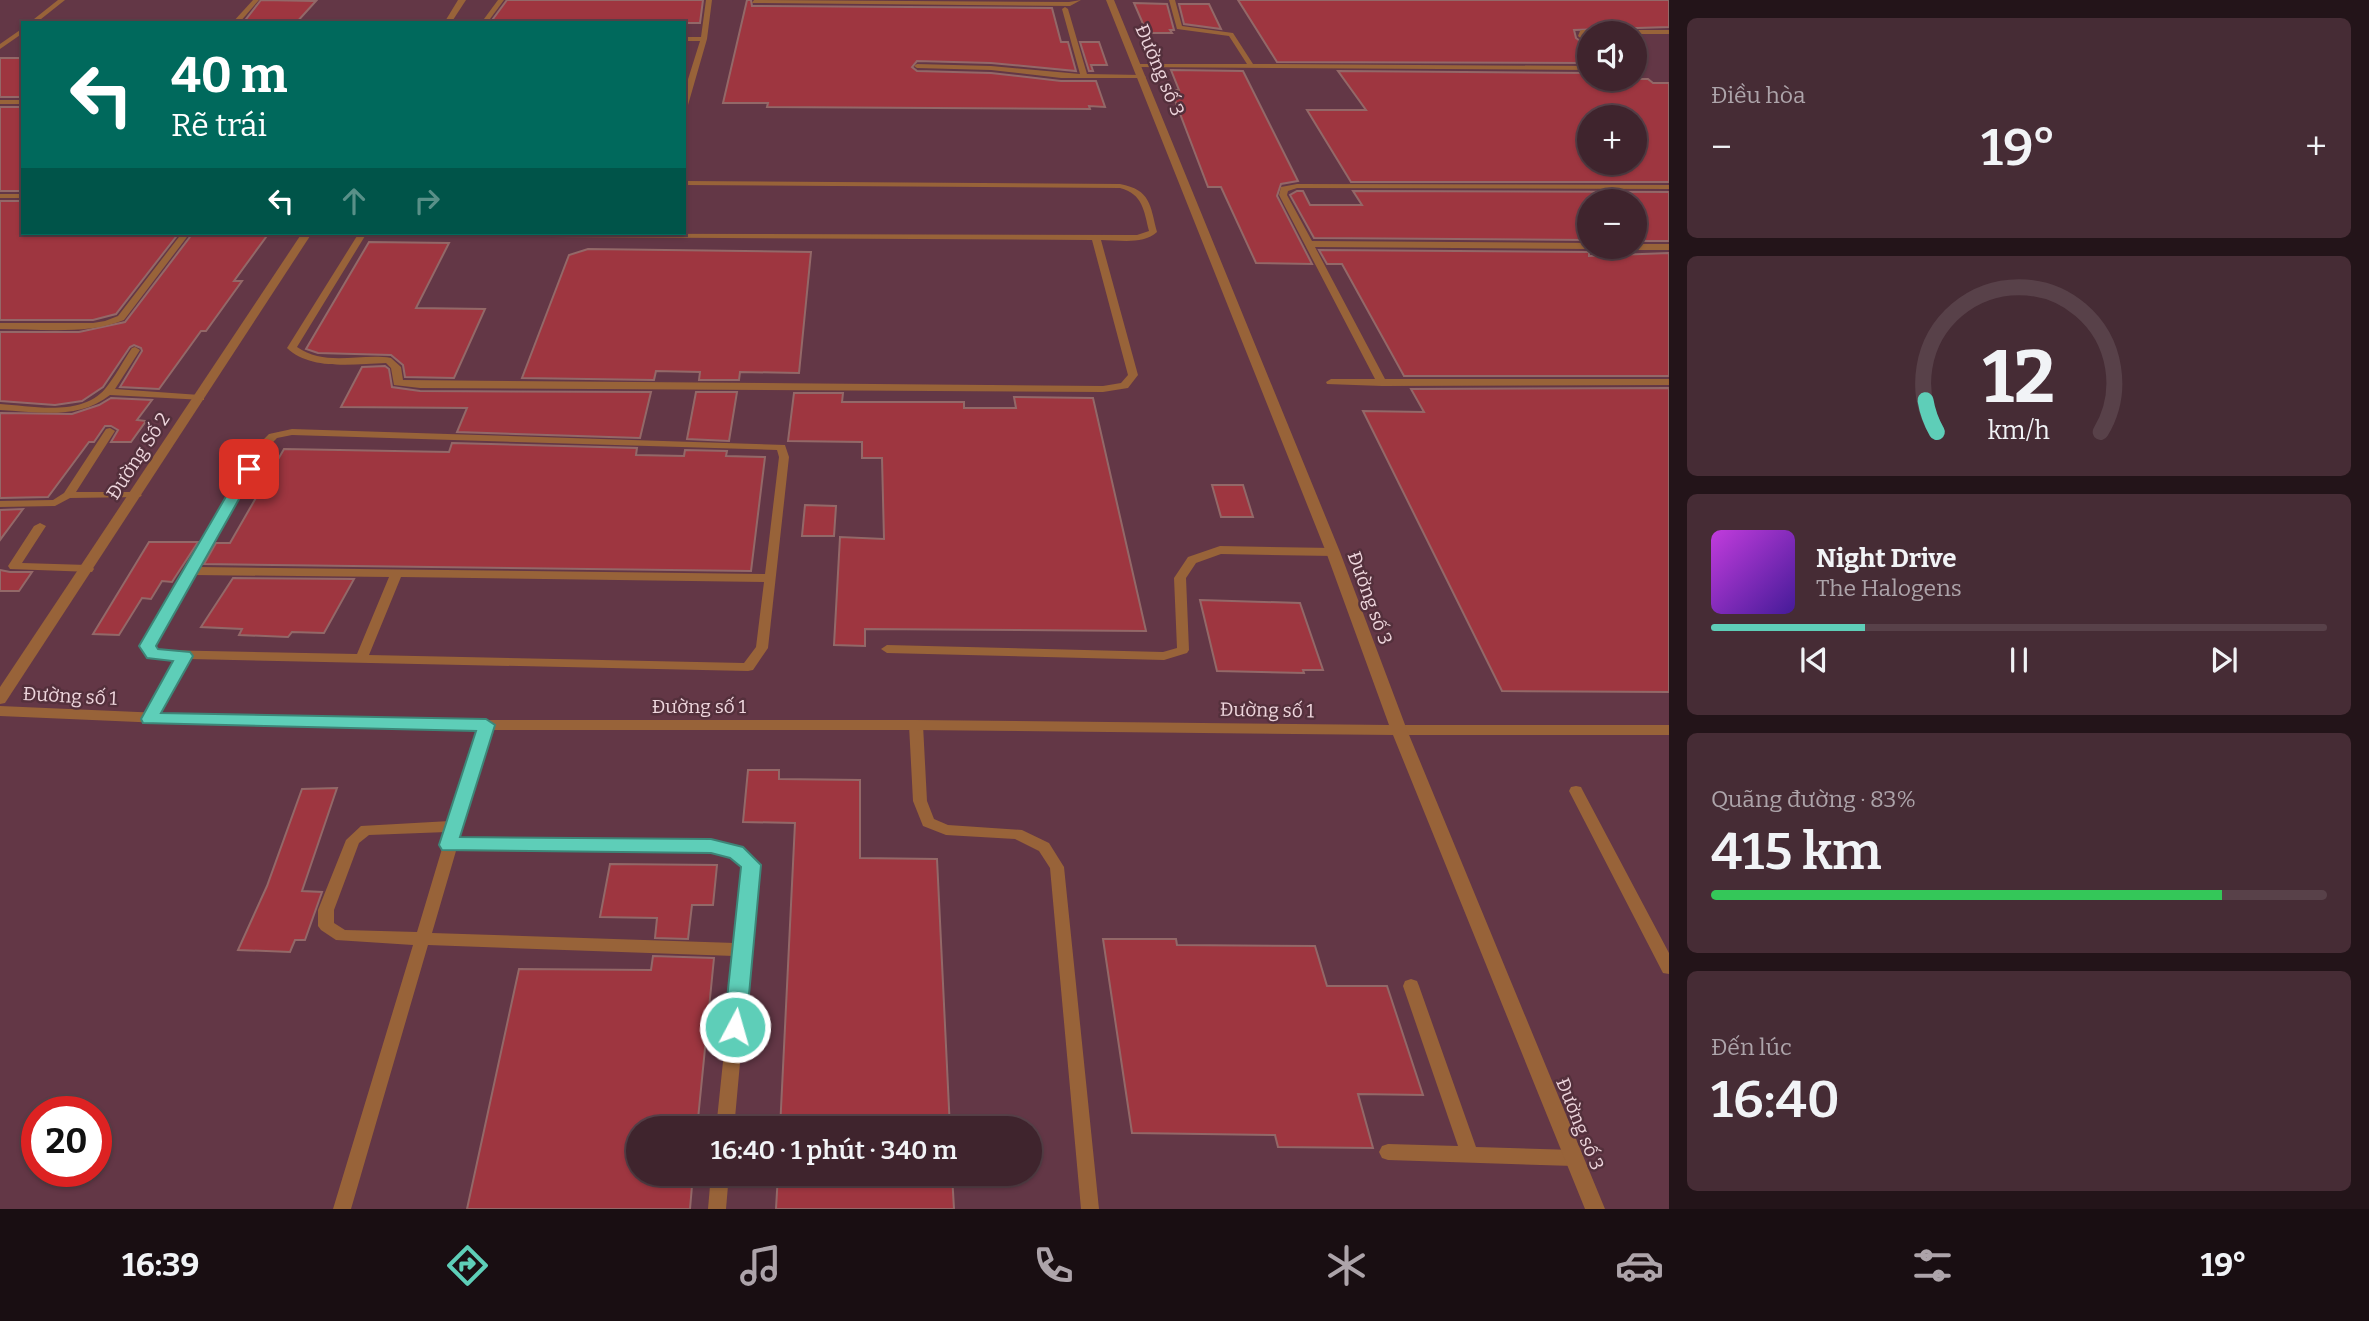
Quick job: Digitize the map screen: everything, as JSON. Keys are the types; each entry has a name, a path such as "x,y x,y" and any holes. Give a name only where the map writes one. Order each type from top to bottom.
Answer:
{"street":[{"path":"448,21 462,0"},
{"name":"Đường số 3","path":"1110,0 1333,552 1399,730 1594,1209"},
{"name":"Đường Số 2","path":"0,699 306,235"},
{"name":"Đường số 1","path":"0,711 149,719 486,725 916,725 1399,730"}],"lane":[{"path":"35,21 62,0"},
{"path":"237,21 256,0"},
{"path":"485,21 500,0"},
{"path":"686,98 704,39 709,0"},
{"path":"754,2 947,1 1070,4 1078,0"},
{"path":"1172,0 1179,28 1231,34 1251,66"},
{"path":"1065,9 1084,76"},
{"path":"0,47 21,31"},
{"path":"1647,32 1669,32"},
{"path":"686,39 704,39"},
{"path":"917,66 991,68 1035,74 1084,76 1251,66 1577,68"},
{"path":"0,102 21,102"},
{"path":"656,235 1137,238 1153,232 1142,193 1135,188 1120,186 686,183"},
{"path":"1382,383 1283,195 1284,188 1669,187"},
{"path":"0,196 21,196"},
{"path":"0,326 93,326 121,318 184,235"},
{"path":"362,235 292,348 299,355 317,360 388,360 396,367 398,383 448,386 1103,389 1124,386 1133,375 1096,238"},
{"path":"1310,244 1577,246"},
{"path":"1647,247 1669,247"},
{"path":"0,407 72,409 97,403 135,350"},
{"path":"1331,382 1669,383"},
{"path":"108,391 200,398"},
{"path":"0,504 55,503 68,495 110,431"},
{"path":"292,432 771,444 781,447 784,457 770,578 762,648 748,667 184,656 153,654 148,646 260,449 273,436 292,432"},
{"path":"68,495 136,495"},
{"path":"14,566 40,527"},
{"path":"887,649 1164,656 1182,650 1180,578 1192,560 1220,550 1333,552"},
{"path":"0,569 14,566 88,569"},
{"path":"192,571 770,578"},
{"path":"361,659 396,574"},
{"path":"149,719 184,656"},
{"path":"342,1209 486,725"},
{"path":"916,725 920,801 928,821 946,830 1017,834 1044,847 1057,867 1090,1209"},
{"path":"1399,730 1669,730"},
{"path":"1576,791 1669,968"},
{"path":"454,827 366,830 353,840 326,910 326,926 342,936 743,950"},
{"path":"449,845 711,846 736,852 751,865 726,1116"},
{"path":"1411,986 1469,1155"},
{"path":"1388,1152 1574,1158"},
{"path":"717,1209 719,1186"}],"shaded area":[{"path":"0,0 1669,0 1669,1209 0,1209"}],"building":[{"path":"261,0 316,1 298,21 245,21"},
{"path":"507,0 703,0 700,23 491,21"},
{"path":"747,0 751,0 752,6 1052,8 1061,42 1068,42 1076,71 991,63 917,61 912,67 917,71 991,73 1061,81 1096,81 1105,107 767,107 768,103 723,103"},
{"path":"1238,0 1669,0 1669,27 1647,28 1647,21 1577,21 1577,30 1574,30 1577,39 1577,63 1277,62"},
{"path":"1134,3 1167,4 1174,30 1170,30 1172,33 1147,33"},
{"path":"1179,4 1209,4 1221,29 1184,24"},
{"path":"1080,42 1099,42 1107,65 1091,65 1093,71 1089,71"},
{"path":"0,58 21,58 21,97 0,97"},
{"path":"1171,70 1243,71 1298,181 1281,184 1277,196 1312,264 1256,263 1221,187 1208,187 1171,90 1179,90"},
{"path":"1338,71 1577,73 1577,91 1647,91 1647,79 1653,83 1669,83 1669,182 1351,182 1307,110 1366,110"},
{"path":"0,107 21,107 21,191 0,191"},
{"path":"1303,191 1310,205 1362,205 1353,191 1577,192 1577,240 1314,238 1290,195"},
{"path":"1647,192 1669,192 1669,241 1647,241"},
{"path":"0,201 21,201 21,235 177,235 116,314 93,320 0,320"},
{"path":"191,235 268,235 234,281 242,281 159,389 120,387 142,351 134,345 103,387 82,401 55,405 0,401 0,332 79,332 125,322"},
{"path":"369,242 449,243 416,308 485,309 454,378 405,377 403,365 391,355 318,353 306,349"},
{"path":"588,249 811,252 799,373 740,372 739,380 699,380 700,372 656,371 654,380 522,378 569,255"},
{"path":"1319,250 1577,252 1577,259 1647,259 1647,254 1669,253 1669,376 1404,376 1342,264 1327,264"},
{"path":"385,366 389,369 392,387 420,391 651,392 640,438 457,432 467,408 341,407 362,367"},
{"path":"1669,388 1669,692 1502,691 1363,411 1424,412 1411,389"},
{"path":"696,392 737,392 729,441 687,439"},
{"path":"794,393 843,393 842,402 964,402 964,408 1016,408 1014,397 1093,398 1146,631 865,629 865,646 834,645 840,537 884,539 882,458 862,458 862,442 788,441"},
{"path":"111,398 152,400 137,420 146,421 131,442 111,442 118,430 105,426 94,442 89,442 48,497 0,498 0,413 72,414"},
{"path":"452,443 637,448 636,455 684,456 685,450 727,451 726,456 765,457 751,571 204,564 216,543 230,543 284,449 449,452"},
{"path":"1212,485 1243,485 1253,517 1221,517"},
{"path":"805,505 836,506 834,536 802,536"},
{"path":"23,509 0,540 0,510"},
{"path":"149,542 198,542 172,582 162,581 151,599 142,598 119,635 93,634"},
{"path":"0,570 32,572 19,591 0,591"},
{"path":"233,578 354,579 324,633 292,632 288,637 239,635 242,629 201,627"},
{"path":"1200,600 1300,603 1323,670 1303,670 1304,673 1217,671"},
{"path":"748,770 779,770 779,779 860,780 860,858 937,859 949,1116 781,1116 795,823 743,822"},
{"path":"337,788 302,891 322,892 305,940 295,940 290,952 238,950 267,886 302,789"},
{"path":"610,864 717,865 713,905 692,905 688,939 655,938 657,918 600,917"},
{"path":"1103,939 1176,939 1177,945 1315,946 1327,986 1387,986 1423,1095 1358,1094 1373,1148 1278,1147 1275,1135 1132,1133"},
{"path":"653,956 714,958 698,1116 626,1116 626,1186 692,1186 690,1209 467,1209 519,969 651,970"},
{"path":"777,1186 953,1186 954,1209 776,1209"}],"route":[{"path":"249,469 148,646 153,654 184,656 149,719 486,725 449,845 711,846 736,852 751,865 735,1027"}]}
